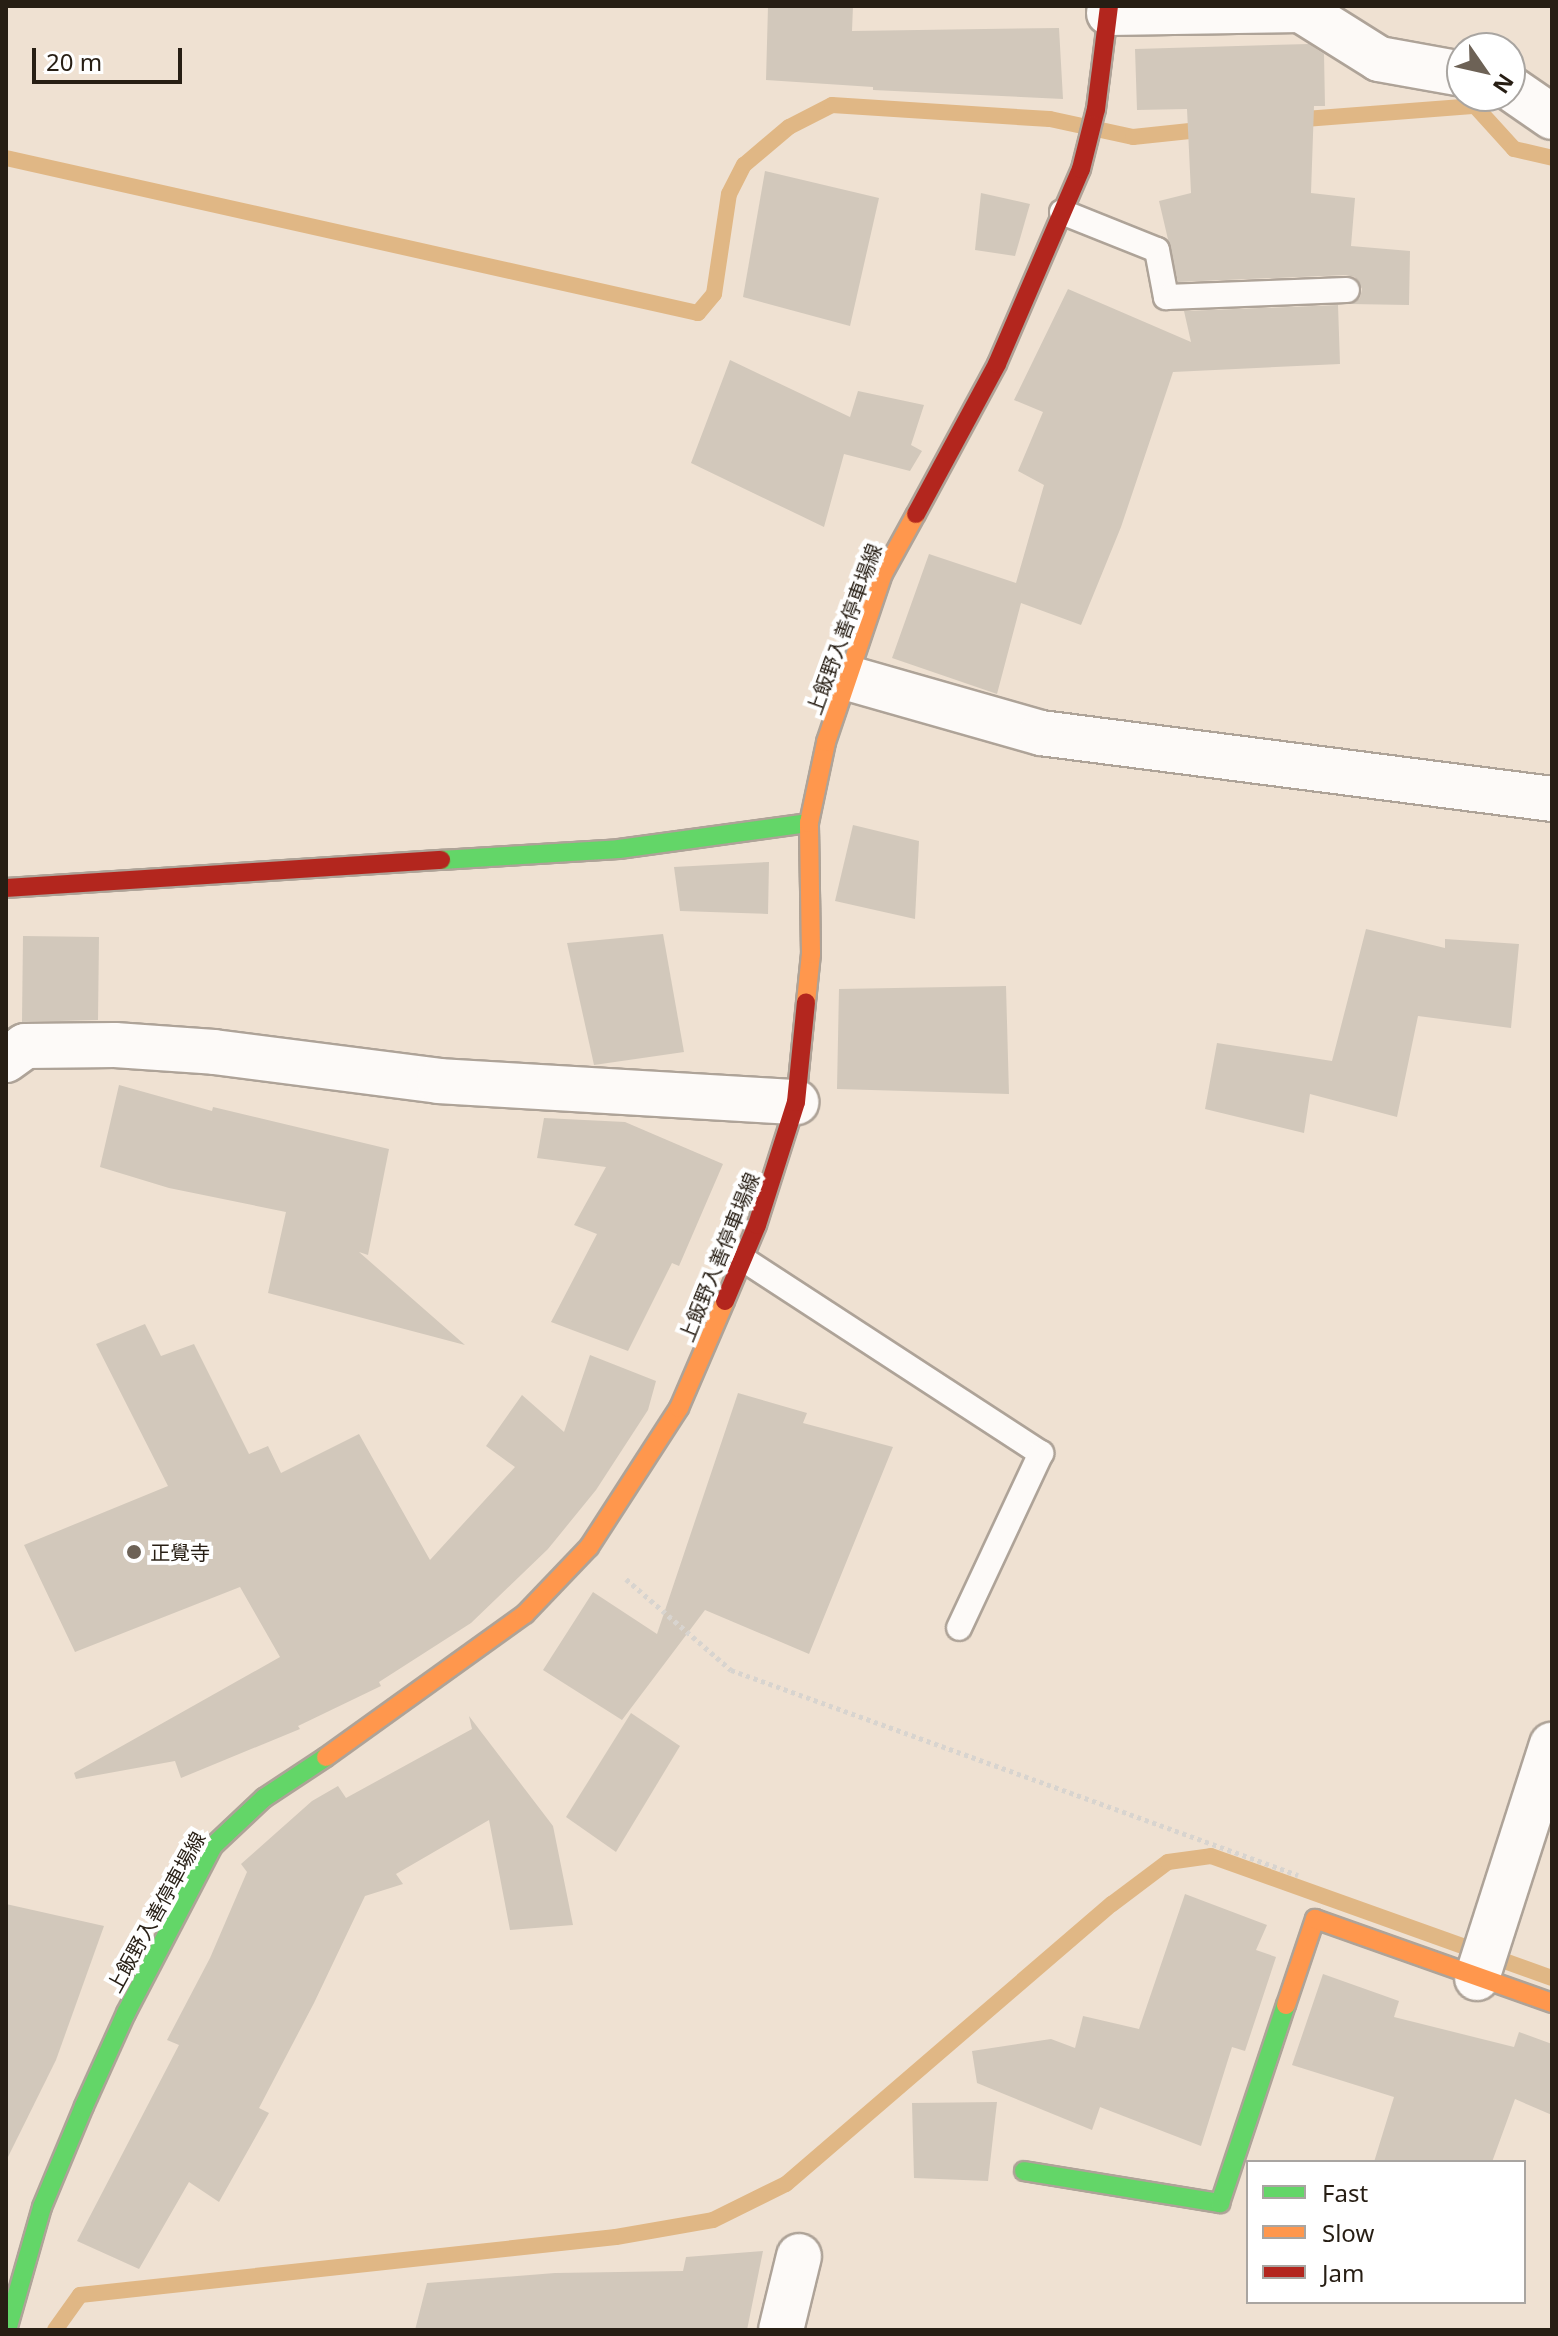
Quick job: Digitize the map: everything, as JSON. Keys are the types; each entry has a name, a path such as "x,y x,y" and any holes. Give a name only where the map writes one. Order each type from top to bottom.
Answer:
{"main road":[{"name":"上飯野入善停車場線","path":"7,2330 42,2207 78,2120 126,2013 213,1846 264,1798 394,1711 525,1614 589,1547 679,1408 743,1259 782,1155 796,1102 811,954 809,823 826,742 883,574 997,364 1081,169 1096,109 1109,10"},
{"path":"6,888 619,849 809,823"},
{"path":"1024,2171 1220,2203 1315,1919 1552,2003"}],"street":[{"path":"1109,10 1301,10 1379,59 1446,71"},
{"path":"1526,99 1552,117"},
{"path":"848,678 1041,733 1552,799"},
{"path":"6,1060 25,1046 115,1045 214,1052 439,1081 796,1102"},
{"path":"1477,1978 1552,1745"},
{"path":"781,2330 799,2256"}],"lane":[{"path":"1062,212 1157,250 1166,297 1347,290"},
{"path":"743,1259 1041,1453 959,1628"}],"path":[{"path":"589,1547 731,1670 1308,1879 1315,1919"}],"building":[{"path":"768,6 853,6 852,31 1059,28 1063,99 873,90 873,87 766,80"},
{"path":"1309,44 1324,54 1325,106 1314,106 1311,193 1355,198 1351,246 1410,251 1409,305 1351,304 1360,298 1362,289 1355,277 1347,275 1178,282 1159,201 1191,193 1187,109 1137,110 1135,49"},
{"path":"765,171 879,198 850,326 743,297"},
{"path":"981,193 1030,204 1015,256 975,250"},
{"path":"1068,289 1191,342 1184,311 1338,305 1340,364 1173,372 1121,527 1081,625 1021,603 997,694 892,658 929,554 1016,583 1044,485 1018,471 1043,412 1014,400"},
{"path":"730,360 850,417 858,391 924,405 911,445 922,451 910,471 844,454 824,527 691,463"},
{"path":"853,825 919,841 915,919 835,901"},
{"path":"769,862 768,914 680,911 674,867"},
{"path":"1366,929 1445,948 1445,939 1519,944 1511,1028 1418,1016 1397,1117 1310,1094 1304,1133 1205,1109 1217,1043 1332,1061"},
{"path":"663,934 684,1052 594,1065 567,943"},
{"path":"23,936 99,937 98,1020 22,1022"},
{"path":"1006,986 1009,1094 837,1089 839,989"},
{"path":"119,1085 212,1111 213,1107 389,1149 368,1255 359,1252 465,1345 268,1293 286,1212 169,1188 100,1167"},
{"path":"544,1118 625,1122 723,1164 679,1266 672,1263 628,1351 551,1322 597,1234 574,1225 606,1167 537,1158"},
{"path":"145,1324 161,1356 194,1344 249,1454 268,1446 281,1473 359,1434 430,1560 515,1467 486,1446 522,1395 564,1432 590,1355 656,1381 648,1410 596,1490 548,1549 471,1623 379,1682 381,1686 298,1726 300,1729 181,1778 175,1761 76,1779 74,1773 280,1657 240,1587 75,1652 24,1545 168,1486 96,1344"},
{"path":"738,1393 807,1413 803,1423 893,1447 809,1654 705,1610 622,1720 543,1670 593,1592 657,1634"},
{"path":"631,1713 680,1746 616,1852 566,1817"},
{"path":"469,1716 553,1826 573,1925 510,1930 489,1820 396,1874 403,1884 365,1896 259,2108 269,2113 219,2202 189,2182 139,2269 77,2241 179,2045 167,2040 210,1958 247,1872 241,1864 312,1801 338,1786 346,1798 472,1729"},
{"path":"1185,1894 1267,1925 1256,1950 1276,1957 1245,2051 1232,2047 1201,2146 1100,2107 1092,2130 977,2083 972,2051 1051,2039 1075,2048 1083,2016 1139,2029"},
{"path":"6,1904 104,1926 56,2060 6,2161"},
{"path":"1323,1974 1399,2001 1394,2017 1514,2047 1519,2032 1552,2044 1552,2115 1515,2099 1493,2160 1375,2160 1394,2097 1292,2065"},
{"path":"997,2102 988,2181 914,2178 912,2103"},
{"path":"763,2251 747,2330 415,2330 427,2283 555,2273 683,2271 686,2257"}],"waterway":[{"path":"6,158 698,313 714,294 729,194 744,165 789,127 832,105 1050,119 1133,137 1209,129"},
{"path":"1292,120 1475,106 1514,149 1552,158"},
{"path":"55,2330 80,2295 616,2237 713,2220 786,2184 1112,1904 1168,1862 1211,1856 1552,1978"}],"traffic: fast":[{"path":"441,860 619,849 809,823"},
{"path":"7,2330 42,2207 84,2106 126,2013 213,1846 264,1798 326,1757"},
{"path":"1024,2171 1220,2203 1286,2005"}],"traffic: slow":[{"path":"806,1002 811,954 809,823 826,742 883,574 916,514"},
{"path":"326,1757 525,1614 589,1547 679,1408 725,1301"},
{"path":"1286,2005 1315,1919 1552,2003"}],"traffic: jam":[{"path":"916,514 997,364 1081,169 1096,109 1109,6"},
{"path":"6,888 441,860"},
{"path":"725,1301 757,1225 796,1102 806,1002"}],"place":[{"name":"正覺寺","path":"134,1552"}]}
